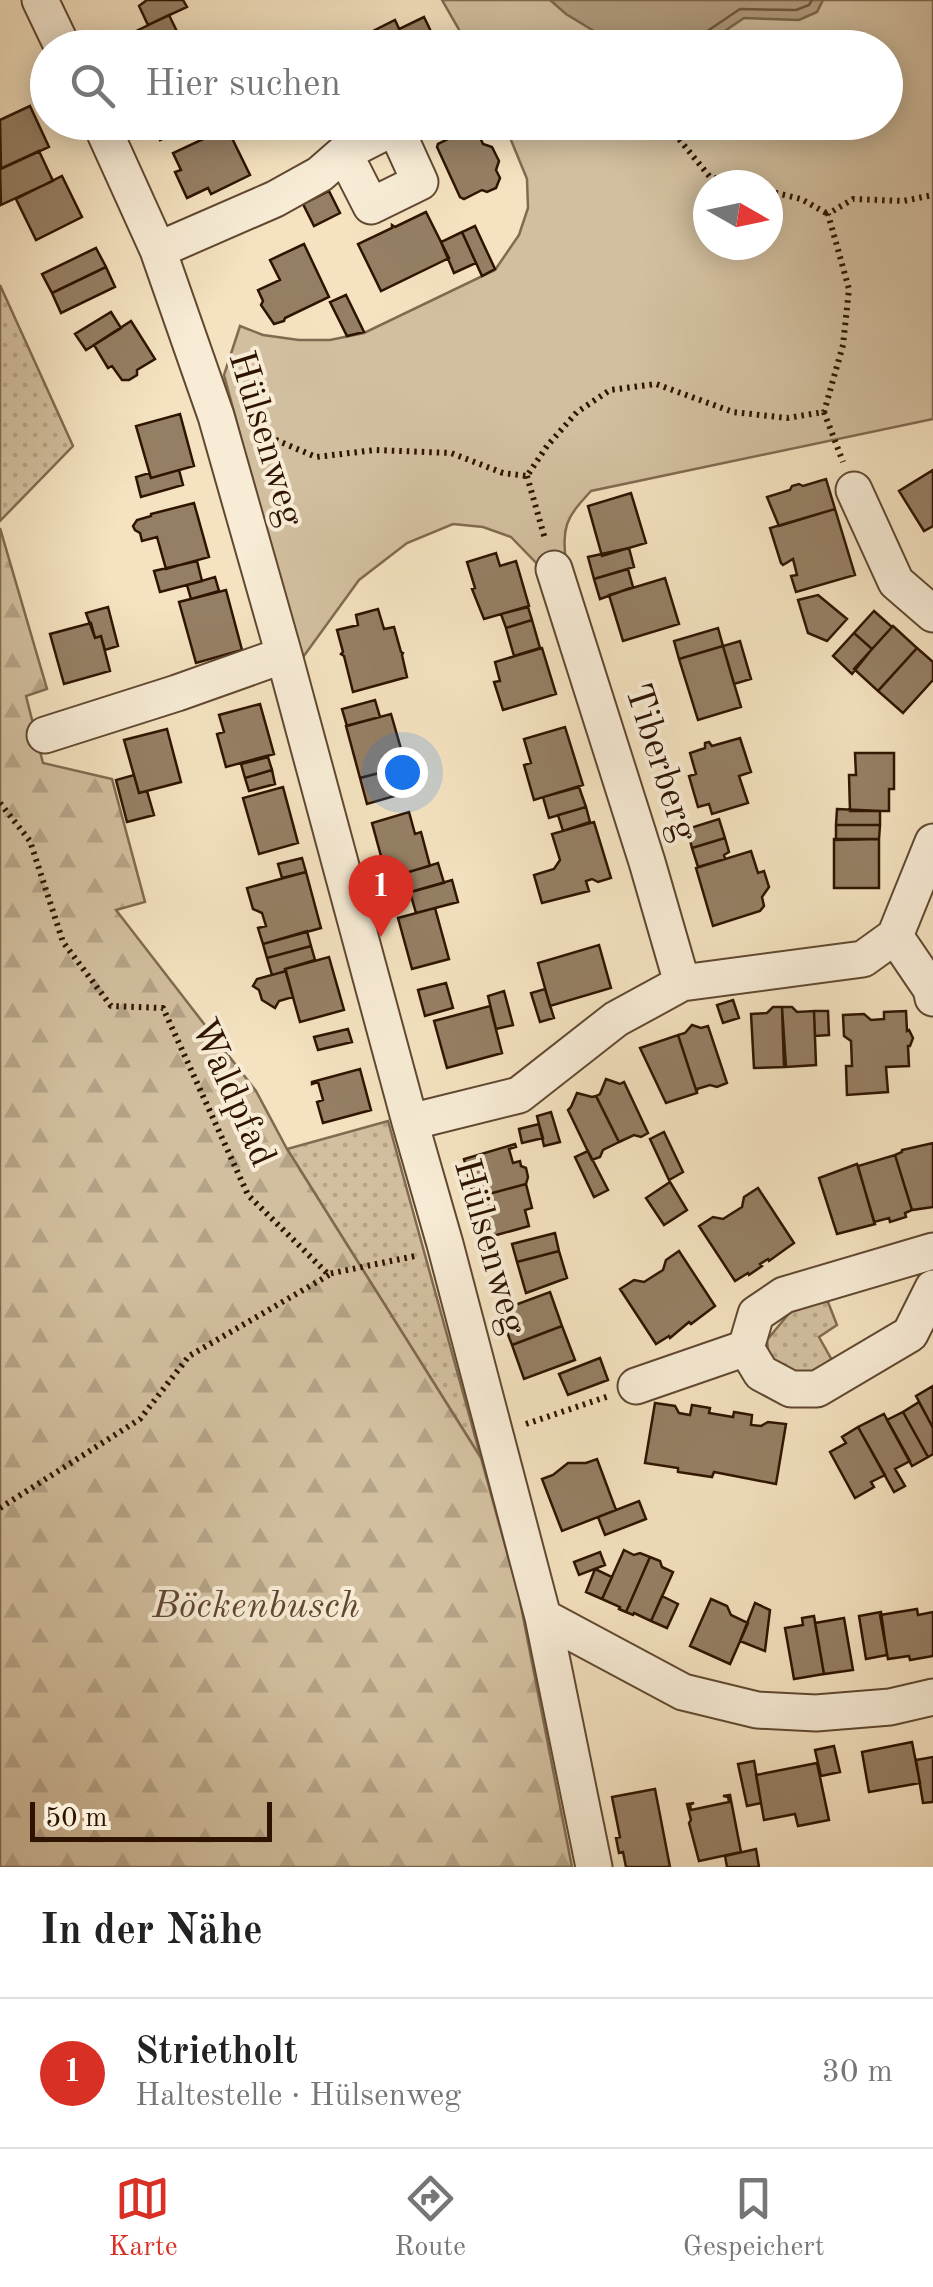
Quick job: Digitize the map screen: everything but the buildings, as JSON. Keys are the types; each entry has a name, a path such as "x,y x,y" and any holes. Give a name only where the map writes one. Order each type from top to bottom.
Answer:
{"street":[{"path":"40,0 54,30"},
{"name":"Hülsenweg","path":"108,140 158,250 216,416 284,655 496,1433 543,1618 594,1867"},
{"path":"158,250 275,200 320,174 344,153"},
{"path":"854,490 896,582 933,614"},
{"name":"Tiberberg","path":"554,569 682,983"},
{"path":"44,735 284,655"},
{"path":"410,1122 519,1095 616,1019 682,983 863,958 895,936 933,842"},
{"path":"895,936 933,998"},
{"path":"933,1251 784,1295 756,1314 746,1348 761,1374 791,1389 817,1389 910,1334 933,1288"},
{"path":"636,1386 746,1348"},
{"path":"543,1618 683,1692 757,1710 816,1714 933,1697"}],"path":[{"path":"679,140 704,170"},
{"path":"783,195 801,199 828,214 849,290 842,345 824,412 854,490"},
{"path":"828,214 853,200 903,200 933,195"},
{"path":"526,476 576,412 610,390 656,384 733,412 787,418 824,412"},
{"path":"216,416 316,457 375,450 450,453 526,476"},
{"path":"526,476 554,569"},
{"name":"Waldpfad","path":"0,803 30,842 63,942 112,1006 164,1008 248,1195 329,1274"},
{"path":"0,1508 140,1420 188,1356 329,1274 416,1256 445,1244"},
{"path":"496,1433 636,1386"}],"green space":[{"path":"442,0 933,0 933,419 591,491 567,524 566,564 546,573 511,537 483,527 453,524 407,543 359,580 301,660 224,375 240,326 263,335 299,340 330,340 364,333 495,270 519,235 528,208 527,179 511,140 903,140 903,30 459,30"},
{"path":"0,285 73,446 0,521"},
{"name":"Böckenbusch","path":"0,528 47,689 26,696 43,763 112,779 145,902 116,910 256,1091 287,1149 481,1458 519,1596 572,1867 0,1867"},
{"path":"388,1121 481,1458 287,1149"},
{"path":"826,1297 837,1325 819,1337 833,1362 806,1378 769,1360 767,1340 796,1305"}],"water":[{"path":"550,0 823,0 817,12 799,20 744,18 726,30 592,30"}],"place":[{"name":"Strietholt","path":"381,937"}]}
